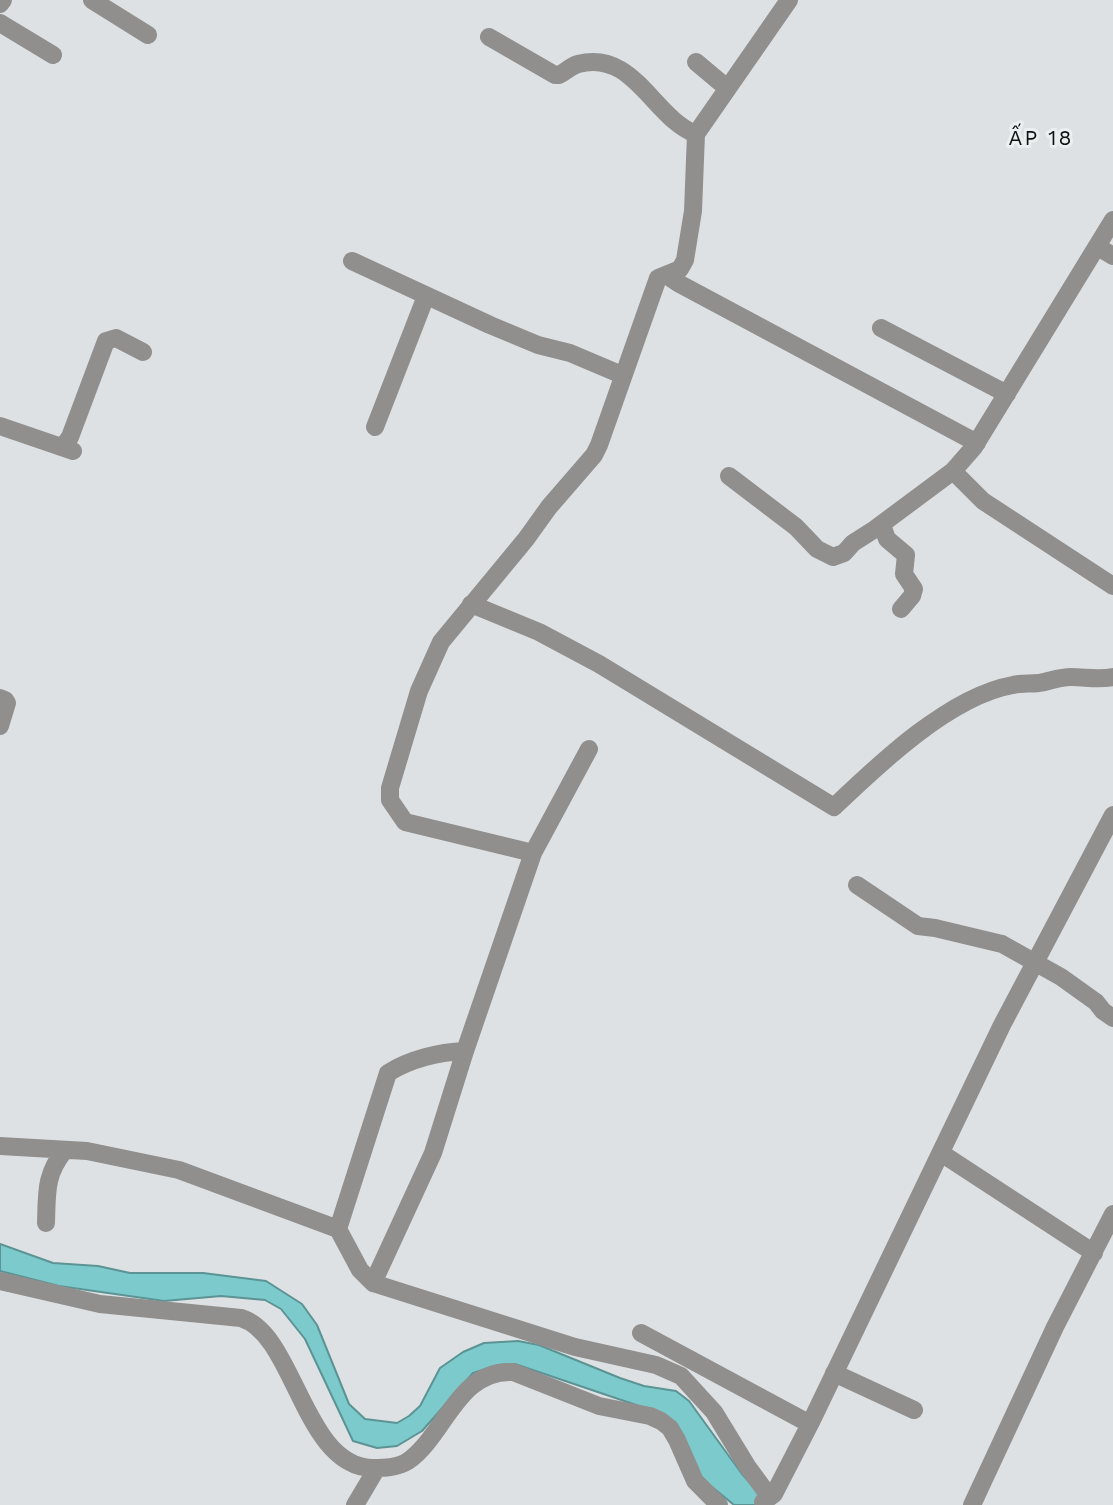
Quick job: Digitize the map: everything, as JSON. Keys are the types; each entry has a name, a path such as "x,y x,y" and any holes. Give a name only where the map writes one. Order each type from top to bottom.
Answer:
{"street":[{"path":"92,0 148,35"},
{"path":"533,853 405,822 390,800 390,788 419,691 441,642 594,455 658,278 680,269 685,260 690,239 696,134 789,0"},
{"path":"0,23 53,55"},
{"path":"489,37 555,75 581,64 604,64 618,69 637,81 682,127 696,134"},
{"path":"696,62 727,88"},
{"path":"729,477 796,527 817,549 832,557 844,552 953,471 977,443 1007,394 1105,252 1113,220"},
{"path":"352,261 514,335 547,348 570,353 622,376"},
{"path":"666,275 977,443"},
{"path":"375,426 426,296"},
{"path":"881,328 1007,394"},
{"path":"0,426 68,449 106,341 116,338 143,352"},
{"path":"953,471 983,501 1113,586"},
{"path":"882,525 887,539 906,555 904,574 914,589 912,596 901,609"},
{"path":"471,604 539,632 599,664 834,807 894,750 952,711 988,692 1012,685 1068,677 1100,680 1113,677"},
{"path":"0,698 7,703 0,726"},
{"path":"373,1283 433,1153 533,853 589,749"},
{"path":"0,1146 87,1151 179,1170 338,1229 360,1270 373,1283 575,1347 656,1365 681,1376 714,1412 747,1466 773,1500 1002,1025 1113,814"},
{"path":"857,885 918,926 1002,944 1082,991 1113,1018"},
{"path":"338,1229 388,1073 401,1065 432,1056 465,1051"},
{"path":"46,1223 47,1185 51,1170 65,1150"},
{"path":"941,1153 1094,1253"},
{"path":"972,1505 1055,1327 1113,1214"},
{"path":"0,1281 100,1304 252,1321 268,1337 318,1430 338,1454 363,1467 390,1468 407,1462 432,1437 453,1404 477,1383 503,1371 513,1372 599,1406 650,1416 661,1421 670,1428 677,1440 695,1481 719,1505"},
{"path":"641,1333 810,1424"},
{"path":"834,1373 914,1410"},
{"path":"355,1505 377,1468"}],"water":[{"path":"0,1244 53,1263 98,1266 130,1273 203,1273 266,1281 302,1304 317,1325 349,1404 365,1419 397,1423 409,1416 420,1406 440,1368 463,1352 484,1343 518,1341 539,1345 620,1378 644,1386 676,1391 689,1401 742,1474 770,1505 734,1505 700,1477 648,1409 515,1364 498,1365 473,1373 422,1431 397,1446 377,1448 353,1441 305,1339 281,1309 265,1300 221,1296 164,1301 59,1286 0,1271"}],"district":[{"name":"ẤP 18","path":"1041,139"}]}
